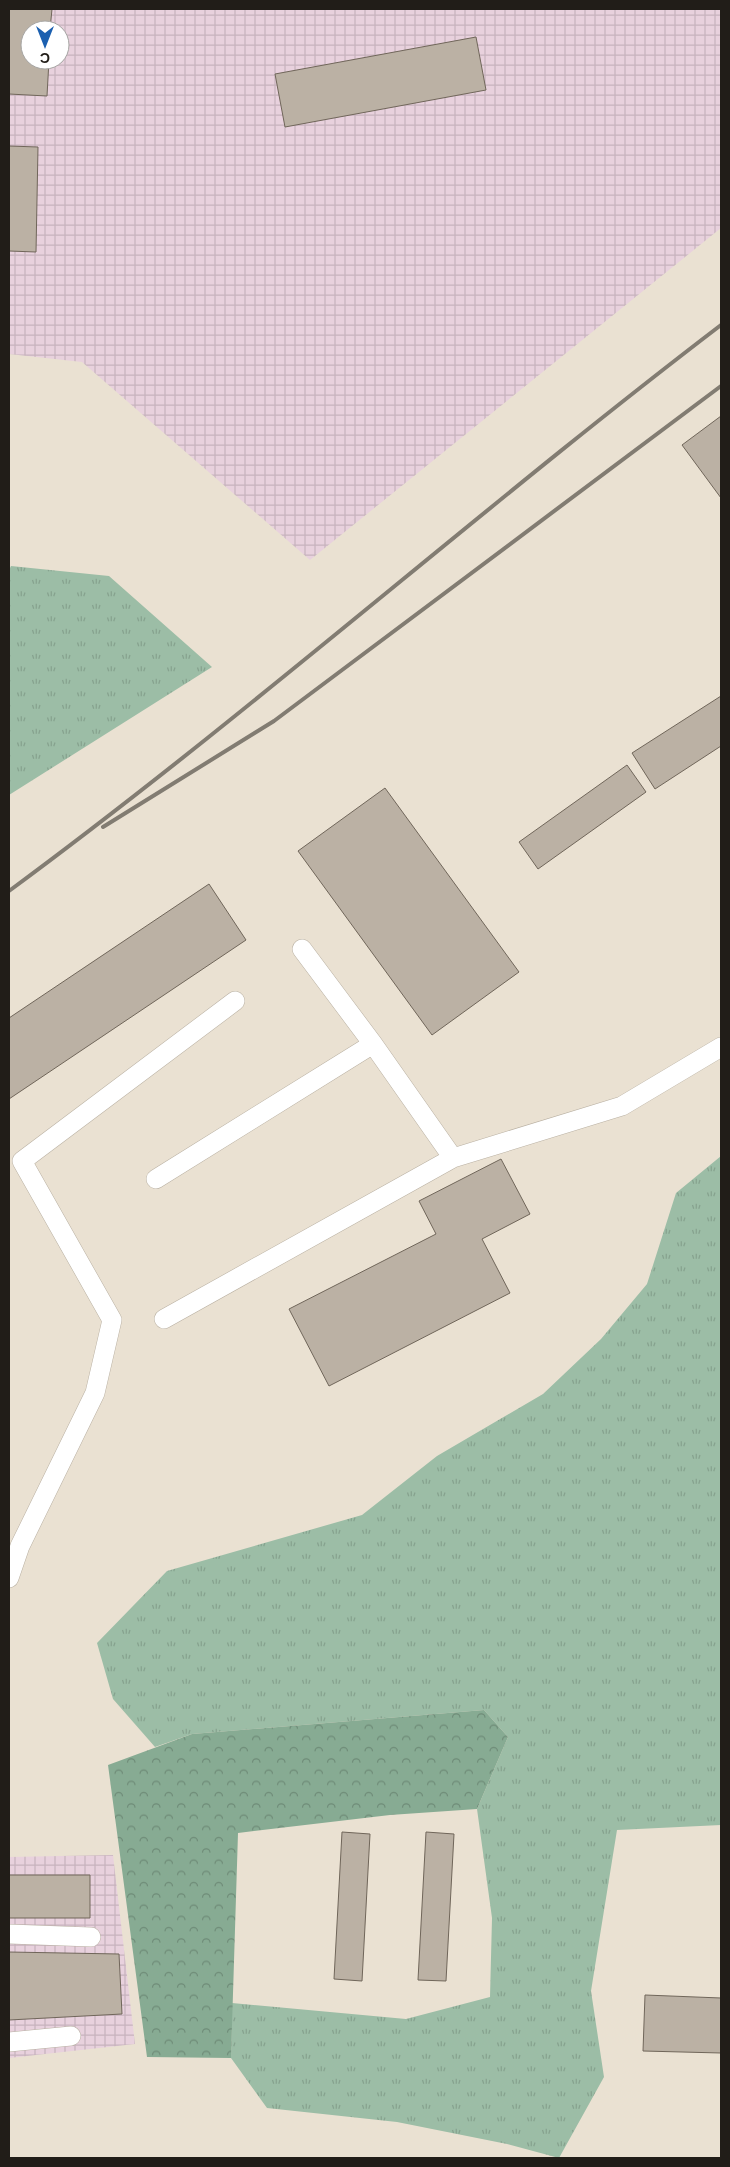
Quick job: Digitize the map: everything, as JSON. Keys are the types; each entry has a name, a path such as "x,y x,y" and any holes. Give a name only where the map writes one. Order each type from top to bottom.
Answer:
{"lane":[{"path":"302,949 374,1044 453,1158"},
{"path":"9,1578 20,1546 95,1393 112,1320 22,1161 235,1001"},
{"path":"156,1179 374,1044"},
{"path":"164,1319 453,1158 622,1106 721,1047"},
{"path":"9,1934 91,1937"},
{"path":"9,2042 71,2036"}],"shaded area":[{"path":"9,9 721,9 721,228 310,560 82,362 9,354"},
{"path":"113,1855 135,2044 9,2058 9,1857"}],"green space":[{"path":"11,566 109,576 212,667 9,795 9,570"},
{"path":"721,1156 721,1825 617,1830 591,1991 604,2077 559,2158 507,2144 397,2122 267,2108 231,2058 232,2003 406,2019 490,1997 492,1918 477,1809 508,1737 484,1710 192,1734 155,1747 113,1699 97,1643 167,1571 362,1515 437,1456 543,1394 601,1339 647,1284 676,1193"},
{"path":"484,1710 508,1737 477,1809 390,1815 238,1833 231,2058 147,2057 108,1765 192,1734"}],"building":[{"path":"9,9 52,9 51,20 20,20 20,70 48,70 47,96 9,94"},
{"path":"476,37 486,90 285,127 275,74"},
{"path":"9,146 38,147 36,252 9,251"},
{"path":"721,416 721,498 682,445"},
{"path":"721,696 721,746 655,789 632,753"},
{"path":"627,765 646,792 538,869 519,842"},
{"path":"385,788 519,972 432,1035 298,851"},
{"path":"209,884 246,940 9,1099 9,1018"},
{"path":"501,1159 530,1214 482,1239 510,1293 329,1386 289,1309 436,1234 419,1201"},
{"path":"342,1832 370,1834 362,1981 334,1979"},
{"path":"426,1832 454,1834 446,1981 418,1980"},
{"path":"9,1875 90,1875 90,1918 9,1918"},
{"path":"9,1952 119,1954 122,2014 9,2020"},
{"path":"645,1995 721,1998 721,2053 643,2051"}],"railway":[{"path":"9,891 100,823 542,466 721,325"},
{"path":"103,827 274,721 721,386"}]}
